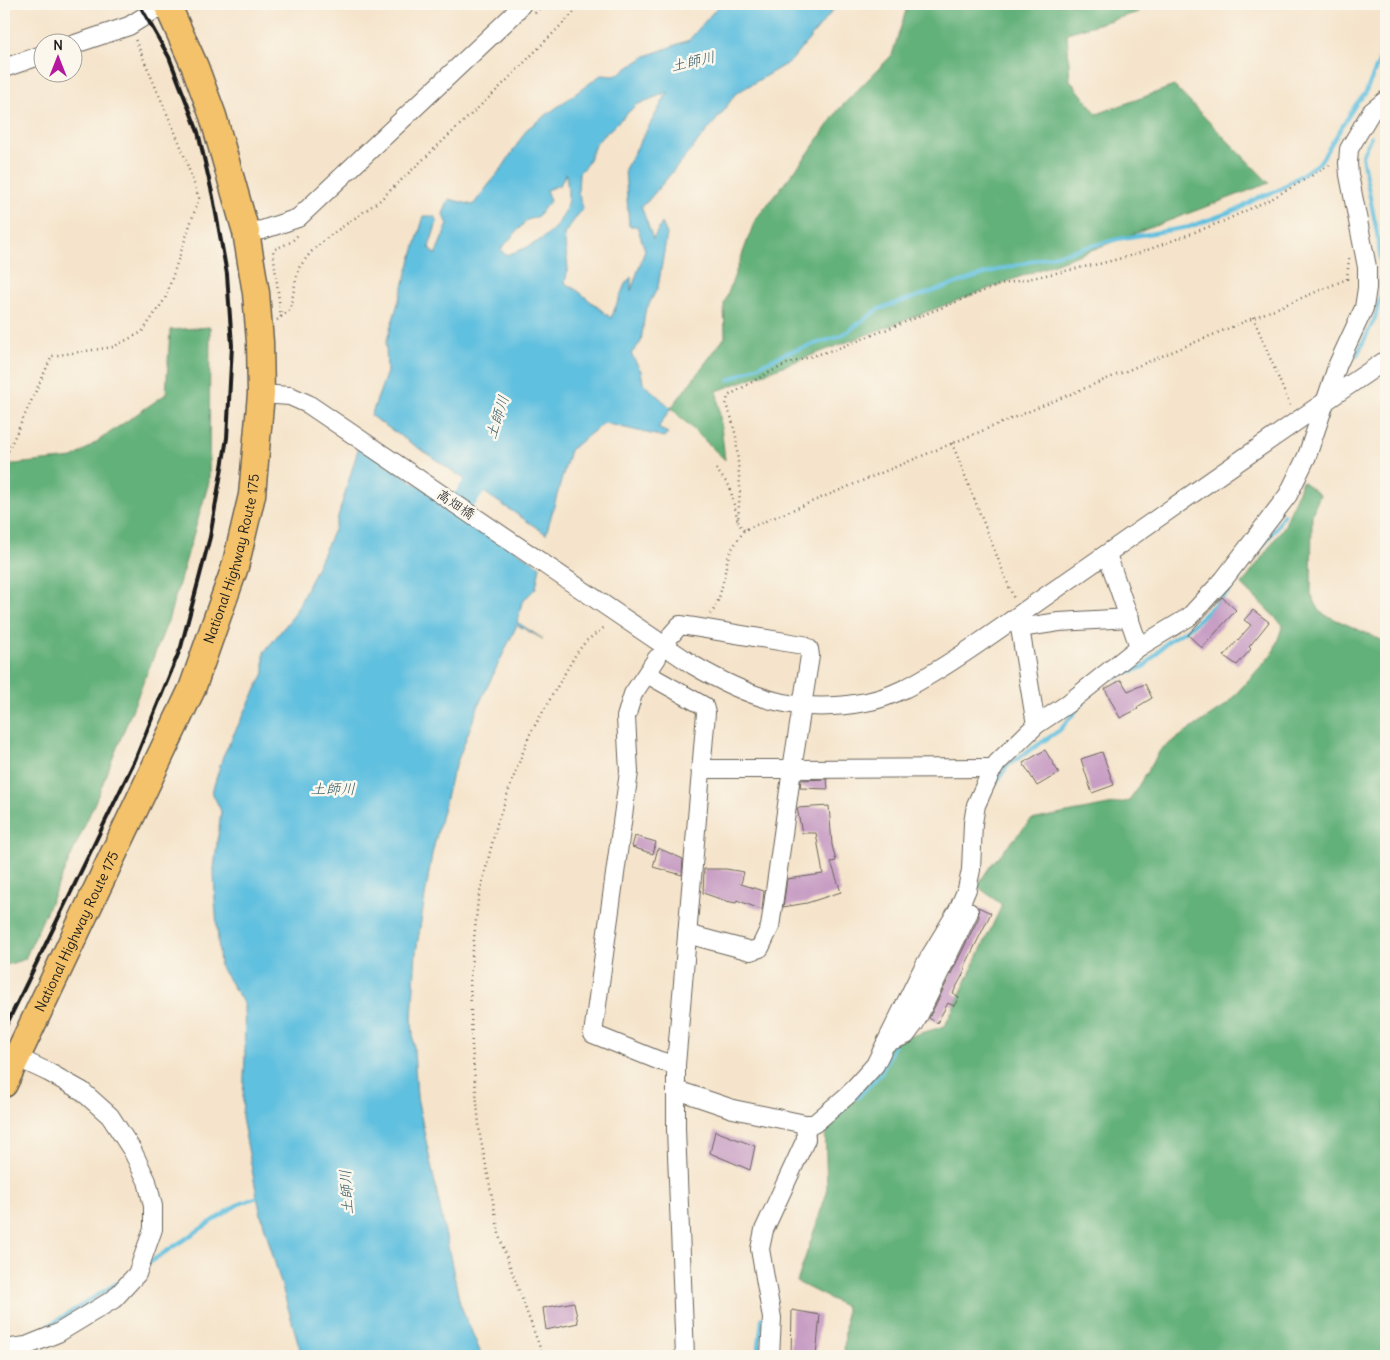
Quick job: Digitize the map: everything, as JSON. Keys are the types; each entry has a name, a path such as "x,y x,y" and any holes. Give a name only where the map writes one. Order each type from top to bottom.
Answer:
{"highway":[{"name":"National Highway Route 175","path":"4,1084 10,1056 192,689 235,567 252,495 261,394 260,342 256,293 246,232 213,116 195,67 166,4"}],"street":[{"path":"82,42 129,26 166,4"},
{"path":"246,232 262,230 298,218 512,16 522,4"},
{"path":"4,68 32,58"},
{"path":"677,1090 733,1109 805,1124 814,1124 848,1095 874,1065 924,968 968,889 976,805 994,768 1036,725 1066,705 1139,647 1189,617 1224,579 1288,495 1307,456 1338,364 1364,308 1367,288 1367,267 1349,175 1349,149 1371,112 1386,100"},
{"name":"高畑橋","path":"261,394 290,396 308,404 692,665 726,684 767,699 801,706 830,707 868,702 902,692 967,652 1017,619 1296,421 1386,360"},
{"path":"1107,554 1139,647"},
{"path":"1036,725 1017,619 1058,622 1130,618"},
{"path":"672,634 680,625 694,627 803,646 809,649 810,656 801,706 770,927 760,948 751,951 687,934"},
{"path":"657,658 633,694 626,717 629,772 593,1034 676,1066"},
{"path":"646,674 704,706 706,713 676,1066 676,1129 685,1356"},
{"path":"700,769 994,768"},
{"path":"886,1043 906,1035 915,1023 972,907"},
{"path":"4,1349 26,1346 58,1333 114,1299 137,1274 153,1229 153,1206 147,1181 132,1150 110,1116 82,1091 48,1072 10,1056"},
{"path":"770,1356 772,1318 760,1249 764,1230 806,1139 805,1124"}],"path":[{"path":"275,321 290,310 298,269 311,252 328,237 379,201 498,89 582,4"},
{"path":"4,460 52,356 113,347 142,332 165,299 200,198 180,144 129,26"},
{"path":"738,523 740,487 737,452 732,419 726,405 728,396 737,389 786,364 842,347 999,285 1103,263 1145,251 1224,221 1273,198 1330,165 1349,149"},
{"path":"1330,165 1333,173"},
{"path":"694,627 714,612 729,556 744,530 1347,279 1348,250"},
{"path":"1253,317 1296,421"},
{"path":"952,443 1017,619"},
{"path":"716,469 730,487 738,523 744,530"},
{"path":"542,1356 500,1239 480,1136 472,1047 470,978 478,900 497,824 521,757 530,734 576,654 586,641 606,626"}],"green space":[{"path":"908,4 1136,4 1139,12 1067,33 1070,80 1097,114 1174,86 1269,183 717,391 725,460 671,408 725,337 724,304 755,220 807,155 839,109 892,55"},
{"path":"210,327 209,482 168,621 96,800 25,959 4,966 4,465 73,458 166,394 170,330"},
{"path":"1302,481 1320,495 1312,514 1311,595 1321,613 1386,642 1386,1356 844,1356 846,1307 797,1282 827,1192 825,1124 887,1043 945,1026 1002,905 977,886 991,865 1031,820 1129,801 1161,749 1225,706 1273,653 1283,625 1242,585 1285,525"}],"water":[{"path":"720,4 836,4 834,9 791,61 735,94 723,112 647,202 641,206 653,239 662,223 667,234 658,287 645,312 641,342 631,354 641,371 643,383 671,408 658,428 668,433 664,437 604,423 570,450 546,534 371,416 387,372 386,343 424,216 434,216 437,222 429,247 435,255 448,224 443,214 449,199 473,205 504,165 527,129 601,75 615,76 646,56 689,40","holes":["668,92 625,169 629,226 637,226 645,250 631,291 631,277 625,284 611,318 578,291 565,283 568,268 564,234 583,208 578,192 579,173 587,164 596,143 636,105","566,173 568,188 566,208 555,228 537,242 505,255 501,249 527,220 537,217 550,201 546,190 560,185"]},
{"name":"土師川","path":"359,446 540,566 536,588 522,602 517,622 543,639 517,625 480,702 451,778 432,854 416,952 412,1019 417,1097 460,1304 482,1356 302,1356 260,1211 242,1118 245,1056 244,1004 220,966 214,869 221,811 212,792 223,756 264,673 264,652 294,615 334,530"}],"building":[{"path":"1222,597 1236,610 1202,648 1188,635"},
{"path":"1253,610 1269,622 1249,647 1251,649 1237,665 1224,656 1251,625 1244,620"},
{"path":"1121,680 1128,691 1145,684 1152,698 1137,707 1138,709 1120,718 1105,689"},
{"path":"1045,750 1059,773 1037,786 1023,763"},
{"path":"1102,752 1114,785 1092,793 1081,759"},
{"path":"827,779 828,789 800,788 801,780"},
{"path":"829,806 832,845 836,861 831,862 841,892 807,903 783,907 787,879 823,874 816,833 802,833 797,808"},
{"path":"635,836 656,842 653,854 632,847"},
{"path":"658,848 683,859 682,875 653,867"},
{"path":"704,869 726,869 744,872 741,884 764,891 762,910 737,900 736,903 726,901 703,893"},
{"path":"978,907 991,913 953,993 959,997 954,1006 948,1003 937,1023 929,1018 979,917"},
{"path":"715,1131 755,1146 750,1170 710,1153"},
{"path":"574,1302 578,1323 546,1330 543,1308"},
{"path":"792,1310 820,1315 816,1356 791,1356"}],"waterway":[{"path":"729,380 786,353 841,336 879,309 994,271 1118,239 1189,227 1241,208 1257,198 1279,190 1320,162 1356,104 1365,94 1386,45"},
{"path":"1357,355 1375,318 1381,294 1381,264 1377,233 1362,156 1371,136"},
{"name":"土師川","path":"446,525 475,485 484,454"},
{"path":"1112,678 1144,667 1167,642 1188,629 1227,593 1276,528 1284,514"},
{"path":"995,784 1008,765 1060,730 1084,701"},
{"path":"857,1098 881,1074 894,1046"},
{"path":"814,1147 814,1138 842,1111"},
{"path":"147,1264 237,1205 260,1196"},
{"path":"37,1333 122,1280"},
{"path":"758,1356 762,1318"}],"railway":[{"path":"4,1030 135,760 181,647 210,537 227,438 232,346 227,274 213,197 198,132 169,57 139,4"}]}
